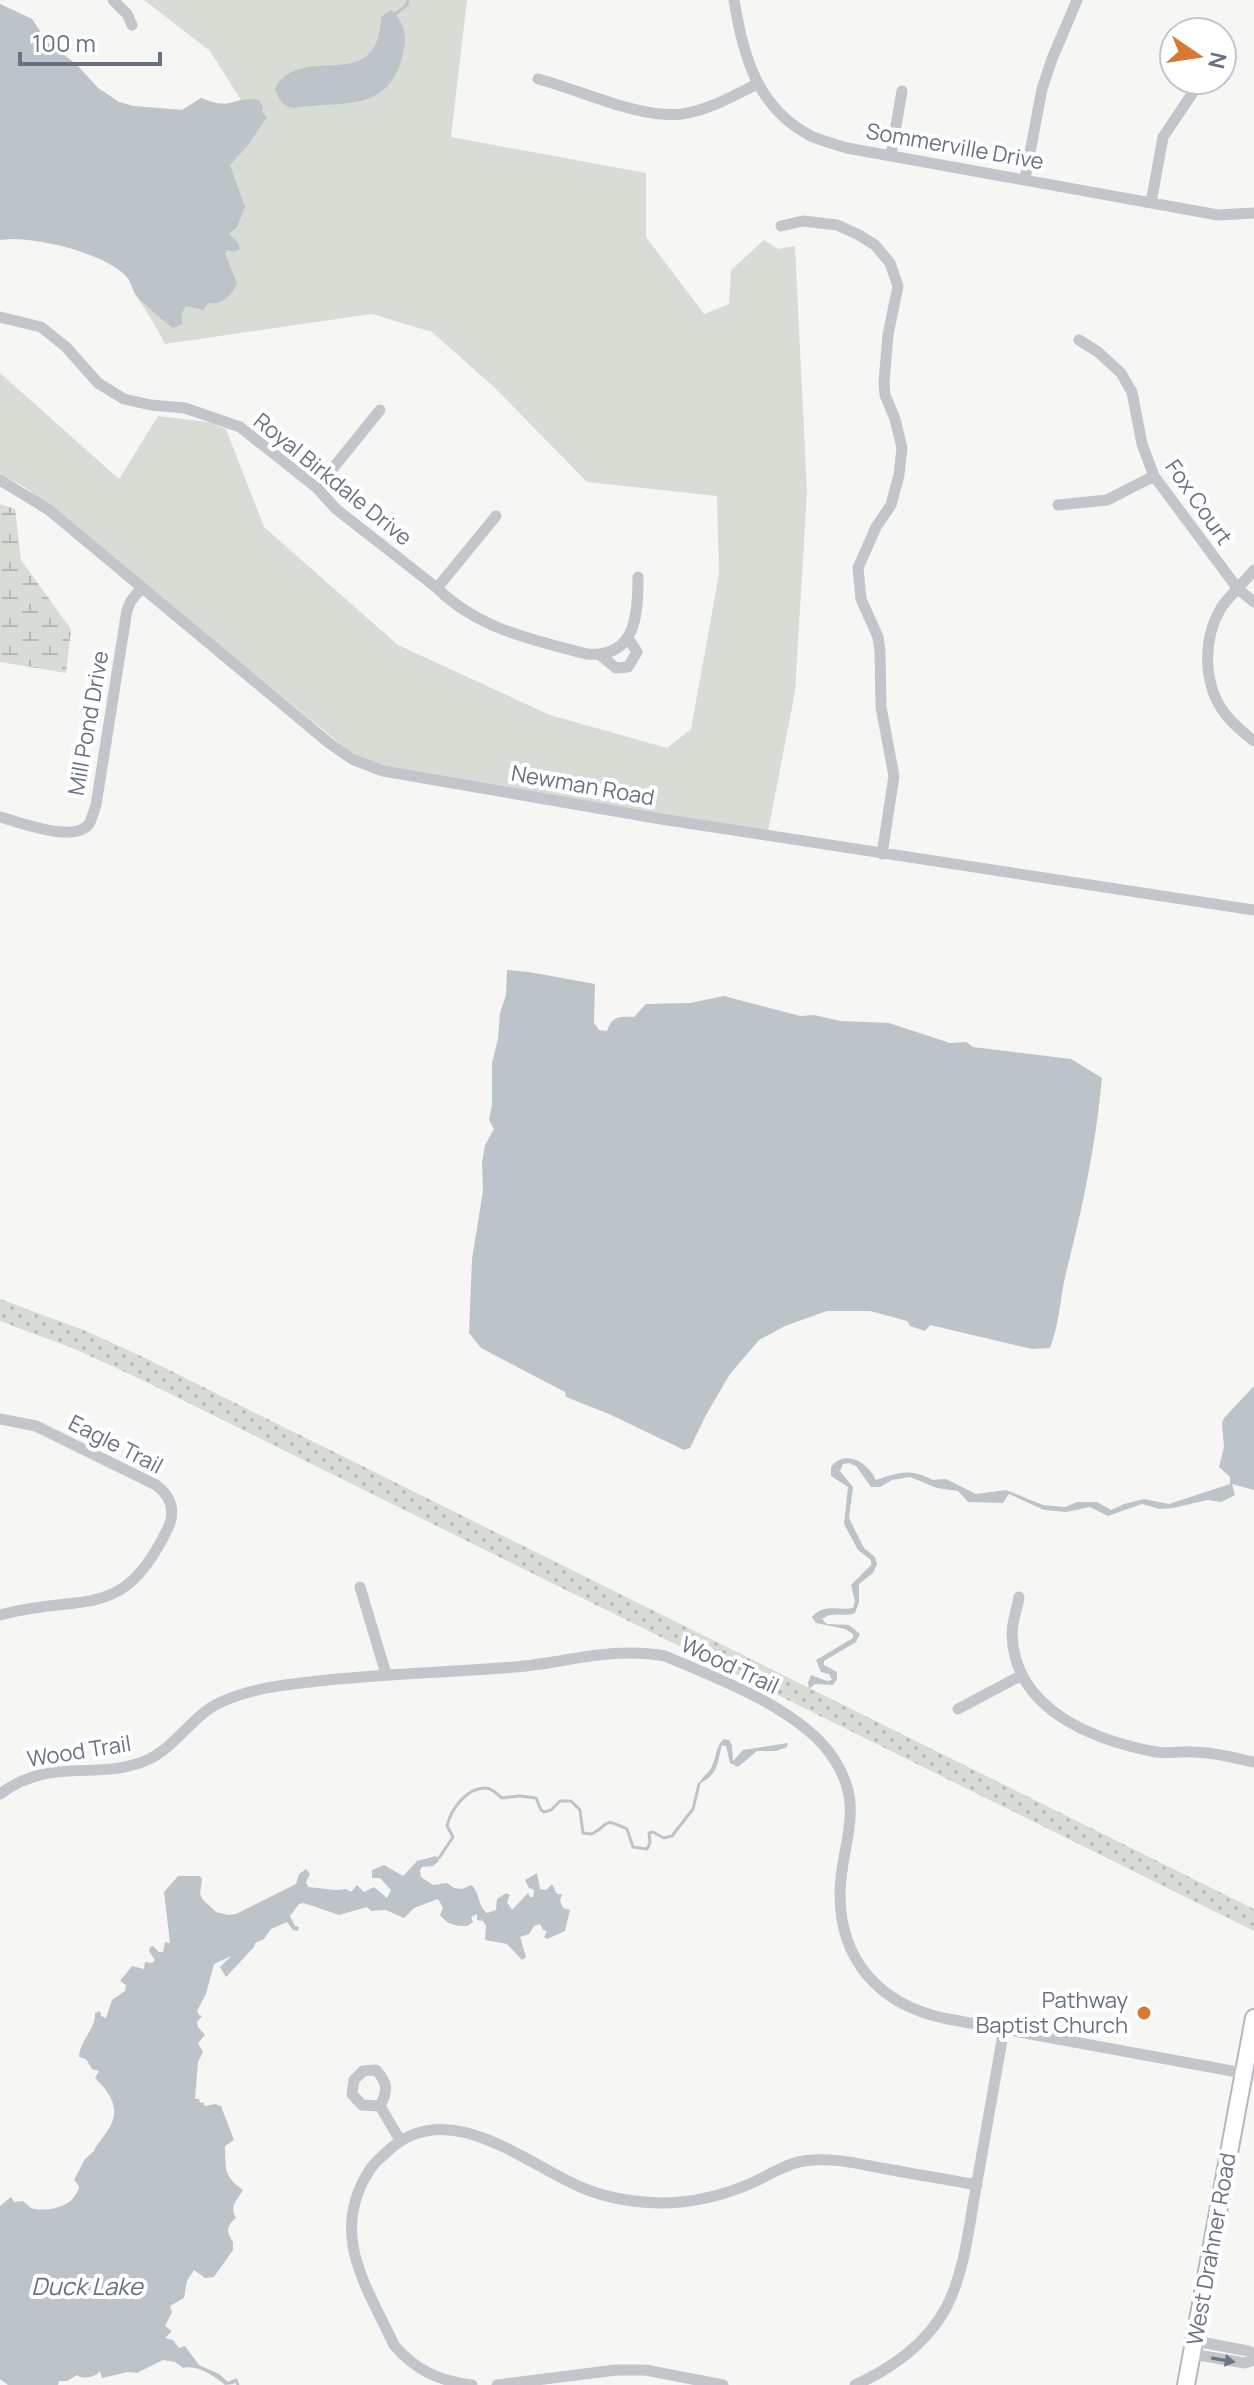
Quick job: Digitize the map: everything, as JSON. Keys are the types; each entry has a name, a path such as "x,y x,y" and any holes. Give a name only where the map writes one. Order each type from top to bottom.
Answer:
{"street":[{"path":"113,0 127,14 132,25"},
{"name":"Sommerville Drive","path":"734,0 750,69 757,84 786,119 812,137 847,148 1218,215 1254,213"},
{"path":"1025,179 1042,89 1077,0"},
{"path":"538,79 649,114 683,113 719,104 757,84"},
{"path":"891,155 902,91"},
{"path":"1151,203 1163,137 1191,96"},
{"path":"781,226 803,221 837,225 859,235 875,245 890,263 898,286 888,335 884,382 885,395 902,448 899,475 891,505 876,527 858,568 861,599 878,637 881,707 894,776 882,854"},
{"name":"Royal Birkdale Drive","path":"0,317 41,327 66,347 98,383 124,399 185,408 240,427 317,488 336,509 463,610 502,630 555,646 600,655 616,668 628,667 637,652 628,638 636,616 638,577"},
{"name":"Fox Court","path":"1079,340 1121,373 1132,392 1142,444 1154,476 1238,589 1254,602"},
{"path":"317,488 380,410"},
{"path":"1058,505 1107,500 1154,476"},
{"name":"Newman Road","path":"0,480 49,510 329,743 352,759 383,771 882,854 1254,910"},
{"path":"437,588 496,516"},
{"path":"1254,570 1222,607 1210,634 1207,665 1212,687 1225,714 1254,741"},
{"name":"Mill Pond Drive","path":"0,817 68,833 88,824 96,805 127,610 142,587"},
{"path":"600,655 612,651 628,638"},
{"name":"Eagle Trail","path":"0,1419 36,1426 156,1485 169,1497 173,1512 148,1565 125,1587 102,1599 0,1615"},
{"path":"360,1587 386,1674"},
{"path":"1019,1597 1012,1631 1014,1653 1022,1675 1037,1697 1056,1714 1083,1731 1159,1753 1202,1752 1254,1762"},
{"name":"Wood Trail","path":"0,1794 16,1782 35,1774 122,1767 144,1761 166,1750 205,1711 238,1696 286,1684 386,1674 517,1667 609,1653 652,1653 683,1664 781,1711 814,1733 835,1760 846,1787 852,1818 840,1895 847,1942 872,1982 906,2007 933,2016 1243,2073"},
{"path":"958,1709 1022,1675"},
{"name":"West Drahner Road","path":"1186,2385 1254,2018"},
{"path":"857,2385 897,2362 922,2341 946,2308 958,2278 1004,2029"},
{"path":"380,2106 400,2140"},
{"path":"472,2385 439,2379 418,2369 404,2357 394,2345 351,2249 351,2212 360,2186 372,2166 400,2140 412,2135 457,2130 474,2134 574,2184 623,2200 662,2203 706,2198 800,2161 834,2160 977,2185"},
{"path":"1193,2348 1245,2363 1254,2357"},
{"path":"497,2385 616,2370 645,2370 723,2385"}],"green space":[{"path":"144,0 467,0 451,137 646,173 646,237 704,314 729,304 731,270 764,240 778,249 795,246 807,492 795,692 768,831 381,766 349,751 25,487 0,474 0,373 119,479 158,416 208,422 226,429 264,527 398,645 550,715 667,748 691,729 719,574 717,496 587,482 495,388 432,332 372,314 165,344 130,281 104,261 50,243 0,240 0,4 32,19 47,42 76,64 98,88 119,102 182,110 201,98 223,105 241,100 210,51"},
{"path":"0,504 15,509 21,560 71,629 66,673 0,662"},
{"path":"0,1299 86,1331 143,1357 1254,1909 1254,1931 142,1380 77,1350 0,1321"}],"water":[{"path":"0,4 32,19 47,42 76,64 98,88 119,102 182,110 201,98 220,104 259,100 267,117 230,165 245,207 237,227 229,234 240,249 234,252 227,250 225,254 237,283 226,299 208,303 203,310 186,306 182,324 173,328 138,298 129,279 113,266 65,247 30,240 0,240"},
{"path":"391,10 401,23 405,43 398,70 389,85 377,95 347,103 294,108 281,101 275,88 287,74 303,68 354,62 367,56 377,41 381,17"},
{"path":"507,970 595,984 594,1023 599,1030 607,1031 617,1018 634,1017 646,1004 690,1003 724,996 800,1016 889,1023 950,1043 966,1042 973,1047 1071,1059 1102,1078 1088,1174 1050,1348 1032,1349 930,1325 925,1331 910,1326 907,1321 870,1311 827,1311 785,1326 759,1340 730,1374 690,1448 684,1450 566,1397 565,1392 481,1348 469,1333 472,1259 483,1191 482,1162 485,1145 494,1129 489,1120 492,1063 506,995"},
{"path":"1254,1386 1254,1490 1232,1484 1235,1495 1221,1502 1208,1500 1159,1509 1142,1504 1108,1516 1090,1507 1066,1512 1044,1510 1009,1494 1003,1503 968,1502 958,1491 937,1488 910,1477 871,1487 856,1466 843,1464 840,1471 853,1487 849,1518 864,1548 875,1557 877,1564 873,1573 859,1584 859,1602 855,1613 822,1619 827,1624 849,1625 860,1634 856,1642 824,1661 824,1665 837,1672 833,1685 815,1684 809,1689 811,1675 832,1680 829,1674 821,1672 816,1660 853,1638 853,1634 845,1629 816,1623 812,1617 822,1610 853,1608 855,1601 851,1585 871,1565 871,1560 858,1550 844,1524 848,1487 831,1476 831,1467 837,1461 856,1460 868,1468 876,1480 898,1473 911,1473 933,1480 946,1479 976,1494 1006,1490 1043,1505 1065,1507 1077,1502 1097,1502 1111,1510 1144,1499 1169,1504 1230,1484 1230,1477 1219,1467 1224,1447 1222,1423"},
{"path":"724,1739 732,1745 733,1761 743,1750 788,1743 787,1747 776,1751 757,1751 738,1767 730,1763 726,1746 722,1745 714,1772 699,1784 711,1769"},
{"name":"Duck Lake","path":"436,1856 439,1861 433,1866 422,1867 421,1877 433,1885 447,1883 462,1889 471,1885 487,1913 496,1910 497,1899 506,1893 510,1895 507,1902 512,1910 528,1893 533,1897 534,1890 525,1880 537,1873 540,1889 546,1890 552,1884 557,1894 562,1894 560,1901 563,1908 570,1910 565,1931 547,1939 544,1937 547,1931 540,1924 534,1926 529,1934 520,1937 526,1957 522,1960 507,1944 485,1940 486,1926 483,1921 477,1920 477,1914 471,1917 473,1922 467,1926 446,1921 440,1915 443,1908 438,1899 414,1908 404,1918 386,1910 371,1911 367,1907 339,1915 304,1903 299,1904 290,1916 295,1926 299,1927 298,1931 287,1922 271,1929 226,1977 220,1967 231,1956 214,1964 206,1994 197,2011 202,2016 197,2022 198,2027 205,2035 198,2043 203,2052 198,2062 195,2099 205,2106 221,2106 234,2140 225,2146 227,2171 243,2190 233,2210 236,2218 228,2230 233,2250 214,2277 205,2278 194,2270 187,2281 184,2298 170,2306 172,2312 165,2326 172,2331 165,2338 173,2340 179,2348 185,2346 199,2365 228,2382 236,2380 234,2384 225,2385 205,2371 183,2368 175,2362 163,2360 137,2373 102,2378 100,2371 89,2377 77,2375 67,2381 59,2381 58,2385 8,2385 0,2379 0,2206 11,2197 14,2202 23,2201 31,2208 53,2209 73,2199 77,2193 79,2186 74,2180 85,2159 108,2130 114,2115 109,2096 95,2078 99,2071 79,2057 80,2051 95,2013 100,2011 101,2016 106,2018 112,2000 125,1991 126,1985 120,1981 132,1966 144,1969 145,1962 155,1960 150,1947 163,1952 165,1942 170,1943 164,1892 178,1876 200,1876 203,1900 216,1912 236,1914 296,1884 299,1874 306,1869 310,1874 306,1882 308,1887 346,1889 351,1892 357,1885 364,1892 374,1887 387,1898 391,1890 380,1878 372,1878 372,1870 384,1865 403,1876 417,1861"}],"waterway":[{"path":"395,14 406,6 408,0"},
{"path":"439,1858 453,1837 447,1826 452,1813 460,1801 479,1789 490,1789 502,1798 536,1798 544,1812 560,1801 571,1801 580,1810 583,1833 592,1834 607,1823 613,1823 627,1829 633,1847 647,1849 649,1833 664,1838 672,1836 693,1809 699,1784"},
{"path":"236,2380 238,2385"}],"place":[{"name":"Pathway Baptist Church","path":"1144,2013"}]}
